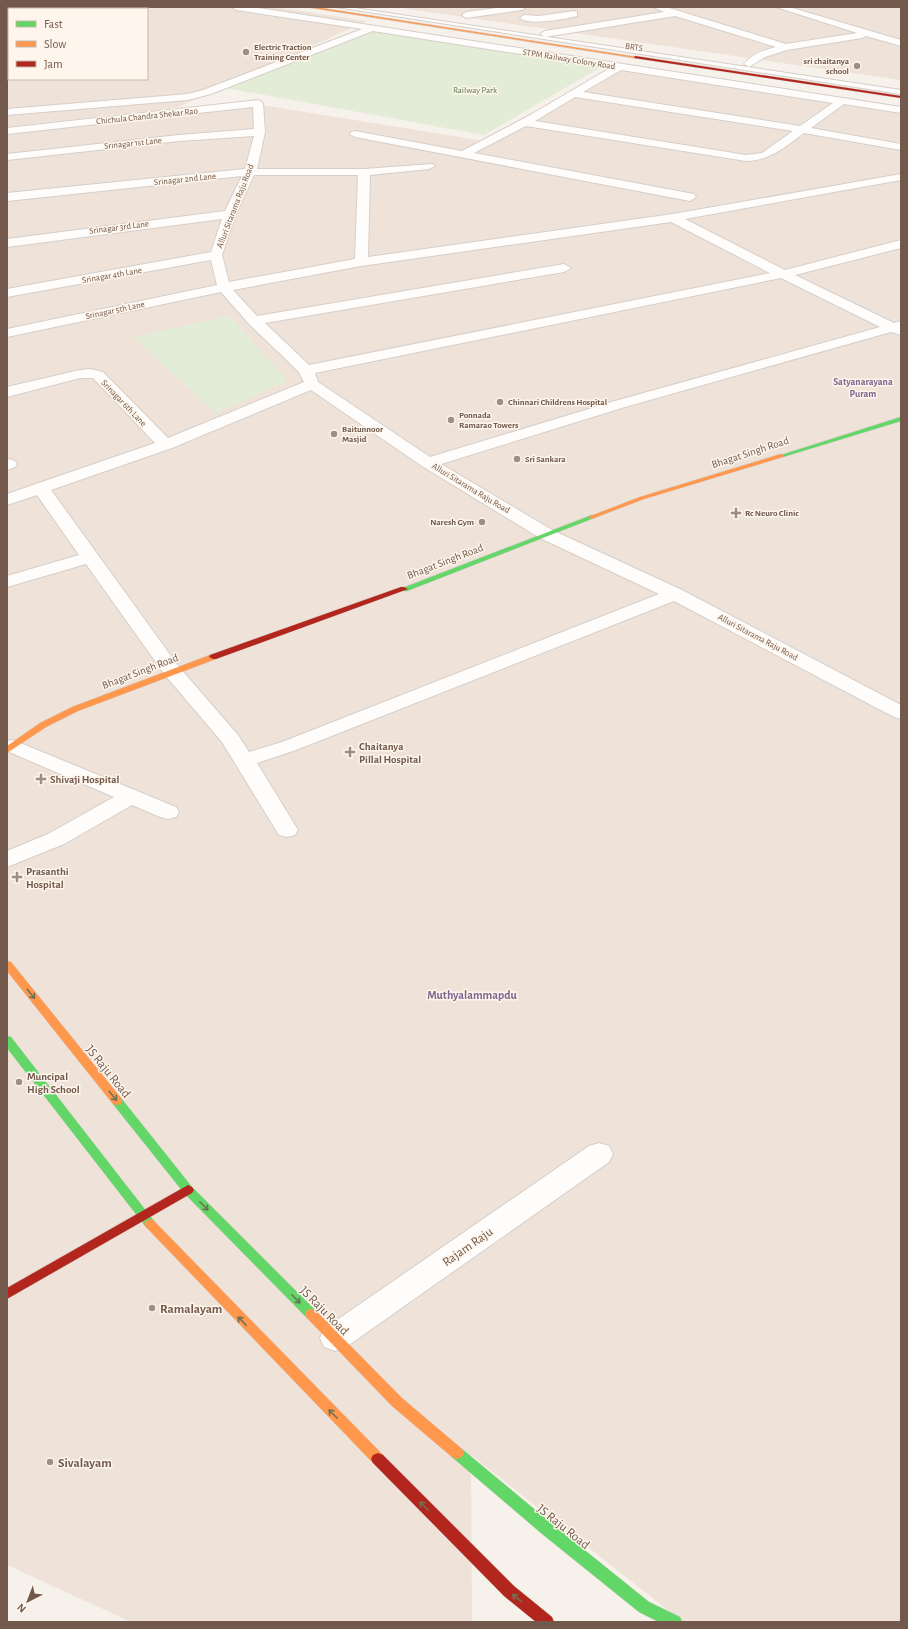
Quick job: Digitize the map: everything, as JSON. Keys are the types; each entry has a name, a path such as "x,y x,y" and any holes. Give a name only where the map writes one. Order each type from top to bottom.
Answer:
{"main road":[{"path":"308,7 901,97"},
{"name":"BRTS","path":"366,7 901,87"},
{"name":"Bhagat Singh Road","path":"10,748 43,725 75,709 172,671 364,604 642,498 901,419"},
{"name":"JS Raju Road","path":"7,964 188,1190 397,1402 540,1524 644,1607 675,1622"},
{"path":"7,1040 142,1216 278,1358 504,1586 547,1622"},
{"path":"7,1294 188,1190"}],"street":[{"name":"STPM Railway Colony Road","path":"236,7 901,110"},
{"path":"466,15 499,8 522,7"},
{"path":"657,7 786,47"},
{"path":"780,7 901,43"},
{"path":"794,12 814,8"},
{"path":"537,10 555,17"},
{"path":"524,18 555,17 584,13"},
{"path":"545,34 676,13"},
{"path":"7,112 188,97 207,92 374,28"},
{"path":"748,64 760,55 786,47 888,30"},
{"path":"464,154 574,94 618,67"},
{"path":"574,94 801,129 901,147"},
{"path":"523,122 746,158 757,158 766,155 842,101"},
{"name":"Chichula Chandra Shekar Rao","path":"7,131 258,103 260,132"},
{"name":"Srinagar 1st Lane","path":"7,157 179,138 260,132"},
{"name":"Alluri Sitarama Raju Road","path":"260,132 250,172 230,214 216,255 224,287 254,321 309,377 428,463 546,534 675,594 901,713"},
{"path":"355,134 690,197"},
{"path":"361,262 364,172 429,166"},
{"name":"Srinagar 2nd Lane","path":"7,197 250,172 364,172"},
{"name":"Srinagar 5th Lane","path":"7,333 224,287 361,262 673,218 901,176"},
{"path":"880,181 901,189"},
{"name":"Srinagar 3rd Lane","path":"7,243 128,226 230,214"},
{"path":"673,218 783,274 898,328"},
{"path":"7,500 166,445 309,377 783,274 901,244"},
{"name":"Srinagar 4th Lane","path":"7,293 216,255"},
{"path":"254,321 564,268"},
{"path":"428,463 620,404 898,328"},
{"name":"Srinagar 6th Lane","path":"7,392 80,374 90,373 98,376 166,445"},
{"path":"41,489 92,557 172,671 231,739 287,830"},
{"path":"7,582 92,557"},
{"path":"244,761 289,746 675,594"},
{"path":"10,748 168,812"},
{"path":"7,860 56,838 130,797"},
{"name":"Rajam Raju","path":"335,1338 599,1154"}],"lane":[{"path":"338,7 901,92"}],"shaded area":[{"path":"7,7 275,7 367,21 176,108 7,127"},
{"path":"394,7 901,7 901,80"},
{"path":"616,70 901,113 901,1622 683,1622 471,1455 472,1622 131,1622 7,1565 7,130 250,103 484,141"}],"green space":[{"name":"Railway Park","path":"365,30 603,66 484,135 226,88"},
{"path":"229,316 288,381 216,413 133,337"}],"traffic: fast":[{"path":"781,456 901,419"},
{"path":"404,589 592,517"},
{"path":"7,1040 150,1224"},
{"path":"117,1101 188,1190 311,1314"},
{"path":"457,1453 546,1528 644,1607 675,1622"}],"traffic: slow":[{"path":"308,7 635,57"},
{"path":"592,517 642,498 781,456"},
{"path":"7,750 43,725 75,709 213,657"},
{"path":"7,964 117,1101"},
{"path":"150,1224 378,1459"},
{"path":"311,1314 397,1402 457,1453"}],"traffic: jam":[{"path":"635,57 901,97"},
{"path":"213,657 404,589"},
{"path":"7,1294 188,1190"},
{"path":"378,1459 509,1591 547,1622"}],"place":[{"name":"Electric Traction Training Center","path":"246,52"},
{"name":"sri chaitanya school","path":"857,66"},
{"name":"Chinnari Childrens Hospital","path":"500,402"},
{"name":"Ponnada Ramarao Towers","path":"451,420"},
{"name":"Baitunnoor Masjid","path":"334,434"},
{"name":"Sri Sankara","path":"517,459"},
{"name":"Rc Neuro Clinic","path":"736,513"},
{"name":"Naresh Gym","path":"482,522"},
{"name":"Chaitanya Pillal Hospital","path":"350,752"},
{"name":"Shivaji Hospital","path":"41,779"},
{"name":"Prasanthi Hospital","path":"17,877"},
{"name":"Muncipal High School","path":"19,1082"},
{"name":"Ramalayam","path":"152,1308"},
{"name":"Sivalayam","path":"50,1462"}],"district":[{"name":"Satyanarayana Puram","path":"863,386"},
{"name":"Muthyalammapdu","path":"472,995"}]}
